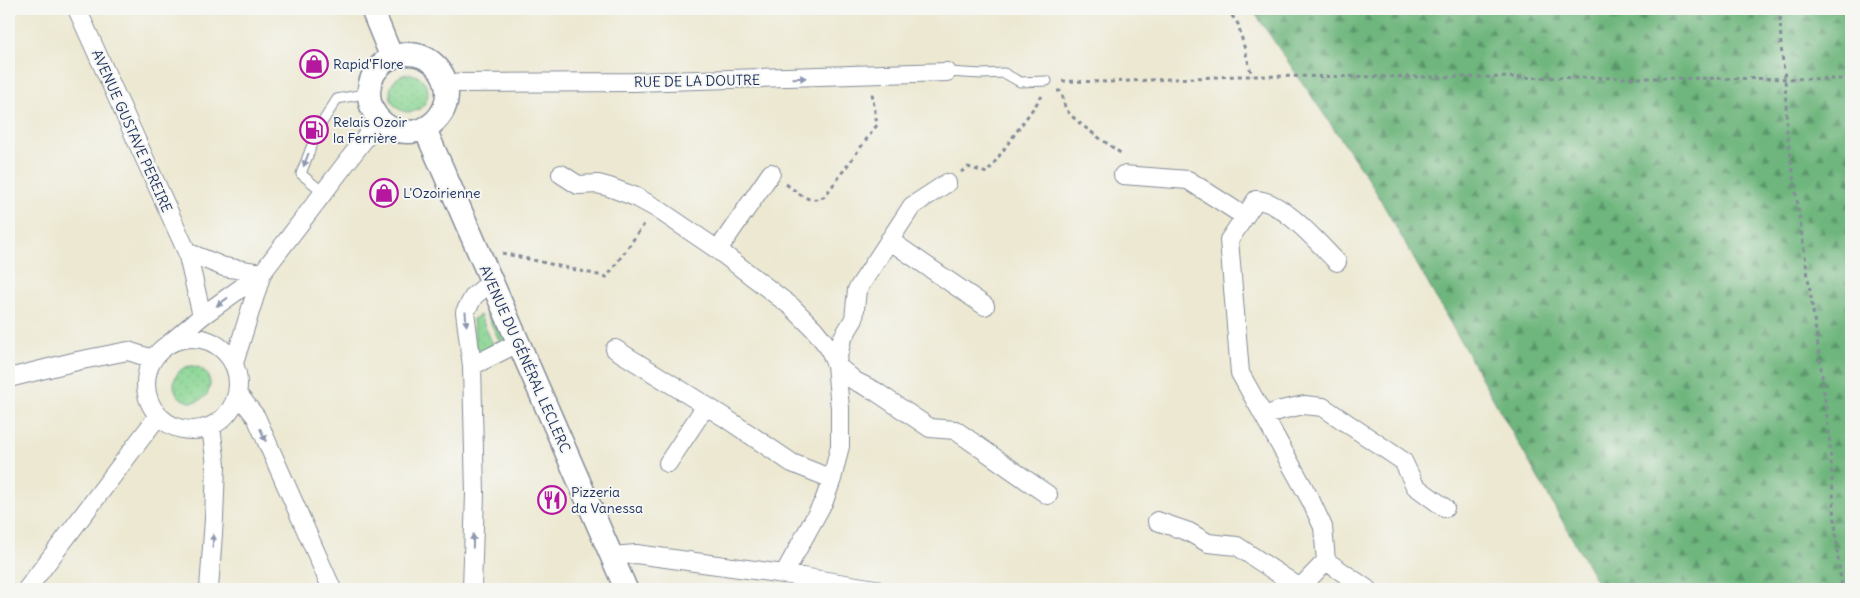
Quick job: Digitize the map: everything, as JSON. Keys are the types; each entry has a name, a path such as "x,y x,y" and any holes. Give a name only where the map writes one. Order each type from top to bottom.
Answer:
{"street":[{"name":"AVENUE GUSTAVE PEREIRE","path":"77,9 187,252 202,316"},
{"path":"372,9 392,58"},
{"path":"403,54 425,58 434,64 442,73 446,83 446,105 441,115 425,129 406,132 387,126 379,120 374,112 369,94 375,72 382,64 403,54"},
{"name":"RUE DE LA DOUTRE","path":"446,83 624,82 947,72"},
{"path":"169,344 183,339 198,338 213,342 225,351 234,363 239,378 238,394 233,407 224,419 211,427 198,431 183,430 169,425 158,416 150,403 146,388 147,373 153,359 160,351 202,316 262,273 379,120"},
{"name":"AVENUE DU GÉNÉRAL LECLERC","path":"425,129 626,589"},
{"path":"718,250 772,173"},
{"path":"561,174 578,185 598,184 609,187 636,197 656,208 718,250 792,307 814,328 829,348 836,364 840,408 840,446 832,479 824,501 784,574"},
{"path":"1123,175 1188,180 1244,216"},
{"path":"836,364 842,339 854,319 857,290 912,206 947,183"},
{"path":"1156,522 1189,532 1208,543 1237,546 1299,588 1326,561 1324,527 1240,373 1229,240 1256,200 1266,200 1292,218 1336,262"},
{"path":"889,240 985,306"},
{"path":"187,252 224,267 262,273"},
{"path":"234,363 262,273"},
{"path":"472,589 475,494 472,366 465,312 474,296 491,282"},
{"path":"472,366 518,343"},
{"path":"615,349 792,463 832,479"},
{"path":"9,378 77,361 128,352 153,359"},
{"path":"836,364 854,381 875,391 930,428 955,430 1048,495"},
{"path":"238,394 256,417 332,589"},
{"path":"1264,416 1304,405 1323,407 1403,460 1415,486 1445,508"},
{"path":"668,463 705,407"},
{"path":"27,589 158,416"},
{"path":"209,589 216,465 211,427"},
{"path":"612,556 636,554 784,574 852,587 875,589"},
{"path":"1326,561 1367,589"}],"lane":[{"path":"947,72 1004,73 1020,82 1046,86"},
{"path":"323,192 301,174 318,129 337,99 369,94"}],"path":[{"path":"1227,9 1238,24 1252,76"},
{"path":"1780,9 1788,131 1821,367 1828,434 1836,551 1842,589"},
{"path":"772,173 809,200 817,201 825,196 877,125 869,75"},
{"path":"1046,86 1252,76 1851,78"},
{"path":"1046,86 1060,91 1064,98 1065,108 1074,118 1133,163 1123,175"},
{"path":"947,183 968,167 987,173 1046,86"},
{"path":"476,247 607,277 656,208"}],"green space":[{"path":"1252,9 1851,9 1851,589 1601,589 1371,183"},
{"path":"409,74 422,80 428,93 422,106 409,112 396,106 390,93 396,80"},
{"path":"488,312 495,317 505,338 501,344 486,313"},
{"path":"480,315 494,347 483,352 476,350 473,319"},
{"path":"192,366 199,367 205,371 209,377 209,391 205,397 199,401 192,402 185,401 179,397 175,391 174,384 175,377 179,371 185,367"}],"place":[{"name":"Rapid'Flore","path":"314,64"},
{"name":"Relais Ozoir la Ferrière","path":"314,130"},
{"name":"L'Ozoirienne","path":"384,193"},
{"name":"Pizzeria da Vanessa","path":"552,500"}]}
